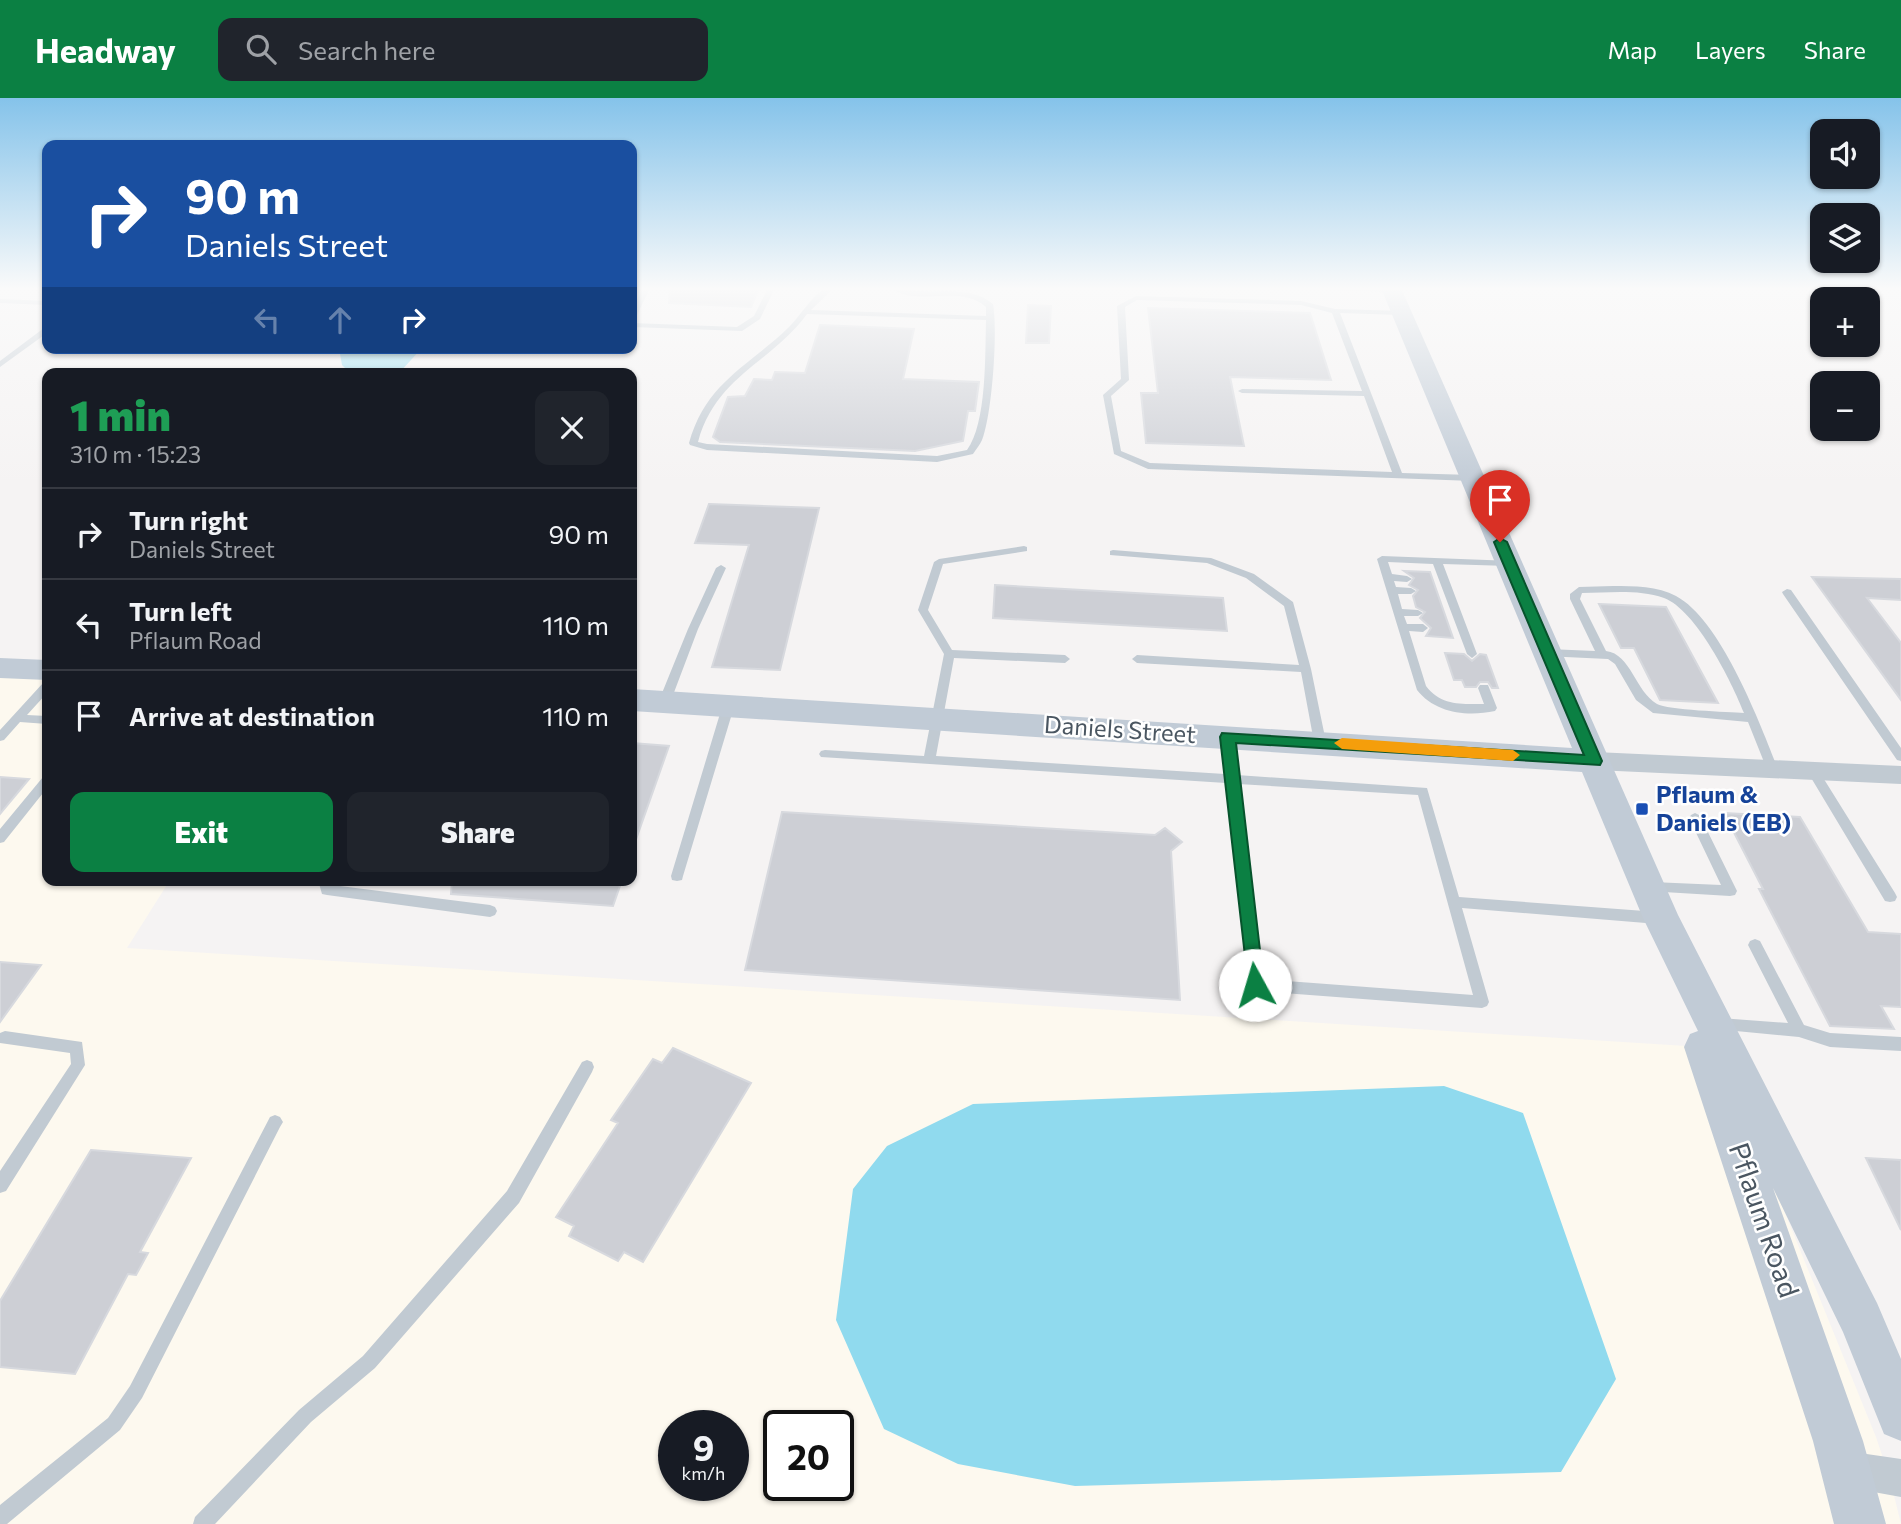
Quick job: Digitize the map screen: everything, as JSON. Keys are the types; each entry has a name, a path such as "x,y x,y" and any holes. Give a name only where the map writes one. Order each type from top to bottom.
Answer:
{"street":[{"name":"Pflaum Road","path":"1420,355 1655,903 1712,1023 1861,1319 1901,1417"},
{"path":"0,668 42,670"},
{"name":"Daniels Street","path":"637,700 1595,761 1901,775"},
{"name":"Pflaum Road","path":"1655,903 1770,1235 1846,1469 1860,1524"},
{"path":"1846,1469 1901,1478"}],"lane":[{"path":"0,365 14,355"},
{"path":"762,355 719,390 697,422 693,443 707,447 937,459 970,452 980,440 989,355"},
{"path":"1124,355 1125,380 1107,395 1117,452 1148,466 1473,478"},
{"path":"1352,355 1398,475"},
{"path":"1242,391 1367,394"},
{"path":"929,761 939,719 949,654 923,610 939,562 1024,549"},
{"path":"1113,553 1209,560 1250,576 1289,604 1306,668 1320,742"},
{"path":"1483,688 1491,708 1441,706 1429,701 1421,687 1382,559 1510,563"},
{"path":"1437,561 1438,579 1456,613 1472,654"},
{"path":"664,703 721,568"},
{"path":"1388,578 1407,579"},
{"path":"1392,590 1411,591"},
{"path":"1602,654 1575,599 1575,593 1579,590 1623,590 1671,596 1683,604 1730,671 1772,769"},
{"path":"1787,592 1901,757"},
{"path":"1398,612 1418,613"},
{"path":"1444,612 1456,613"},
{"path":"1403,628 1423,628"},
{"path":"1450,628 1462,628"},
{"path":"1548,653 1610,655 1619,661 1640,697 1657,710 1752,718"},
{"path":"949,654 1065,659"},
{"path":"1137,659 1306,668"},
{"path":"0,737 42,692"},
{"path":"677,876 728,707"},
{"path":"18,718 42,720"},
{"path":"825,754 1232,778 1423,791 1482,1002 1255,985 1232,778 1227,737"},
{"path":"1813,771 1889,897"},
{"path":"0,838 42,786"},
{"path":"1454,902 1655,903 1730,891 1695,818"},
{"path":"326,886 327,890 490,911"},
{"path":"1755,945 1799,1030"},
{"path":"1712,1023 1799,1030 1829,1040 1901,1044"},
{"path":"0,1185 78,1065 77,1047 5,1038"},
{"path":"202,1524 305,1416 369,1362 513,1197 587,1067"},
{"path":"0,1517 114,1424 136,1392 275,1122"}],"shaded area":[{"path":"0,668 42,670 42,886 166,886 127,948 1718,1048 1876,1437 1901,1524 0,1524"}],"water":[{"path":"340,355 416,355 404,368 345,368"},
{"path":"1444,1086 1523,1113 1616,1379 1561,1472 1075,1486 958,1464 884,1429 836,1320 853,1189 887,1146 973,1104"}],"building":[{"path":"811,355 908,355 903,379 979,382 975,411 968,411 963,441 915,451 720,442 713,437 728,397 745,396 754,379 772,380 775,372 805,373"},
{"path":"1153,355 1323,355 1331,380 1230,377 1244,446 1146,443 1141,393 1158,393"},
{"path":"709,504 819,508 780,670 712,667 749,545 695,543"},
{"path":"1404,571 1430,572 1453,638 1426,636 1431,628 1420,618 1425,612 1416,607 1413,596 1418,590 1409,585 1414,578"},
{"path":"1812,577 1901,579 1901,600 1867,598 1901,643 1901,700"},
{"path":"995,585 1223,598 1227,631 993,618"},
{"path":"1599,604 1666,607 1718,703 1660,700 1634,648 1621,648"},
{"path":"1445,653 1464,654 1472,661 1480,654 1486,655 1498,688 1492,688 1488,682 1480,682 1476,687 1465,687 1462,680 1454,680"},
{"path":"637,743 669,746 637,837"},
{"path":"0,777 29,779 0,814"},
{"path":"782,812 1155,835 1165,828 1182,842 1171,851 1180,1000 745,970"},
{"path":"1724,813 1800,817 1868,932 1901,934 1901,1007 1881,1006 1894,1029 1830,1026 1759,889 1763,889"},
{"path":"452,886 620,886 613,906 451,894"},
{"path":"0,962 41,965 0,1022"},
{"path":"673,1048 751,1083 643,1262 624,1252 618,1261 569,1236 574,1226 556,1217 618,1123 611,1120 653,1059 662,1063"},
{"path":"91,1150 191,1158 140,1252 148,1253 136,1275 128,1274 75,1374 0,1367 0,1301"},
{"path":"1866,1158 1901,1160 1901,1230"}],"slow traffic":[{"path":"1342,743 1513,755"}],"place":[{"name":"Pflaum & Daniels (EB)","path":"1642,809"}],"route":[{"path":"1255,985 1227,737 1595,761 1500,542"}]}
